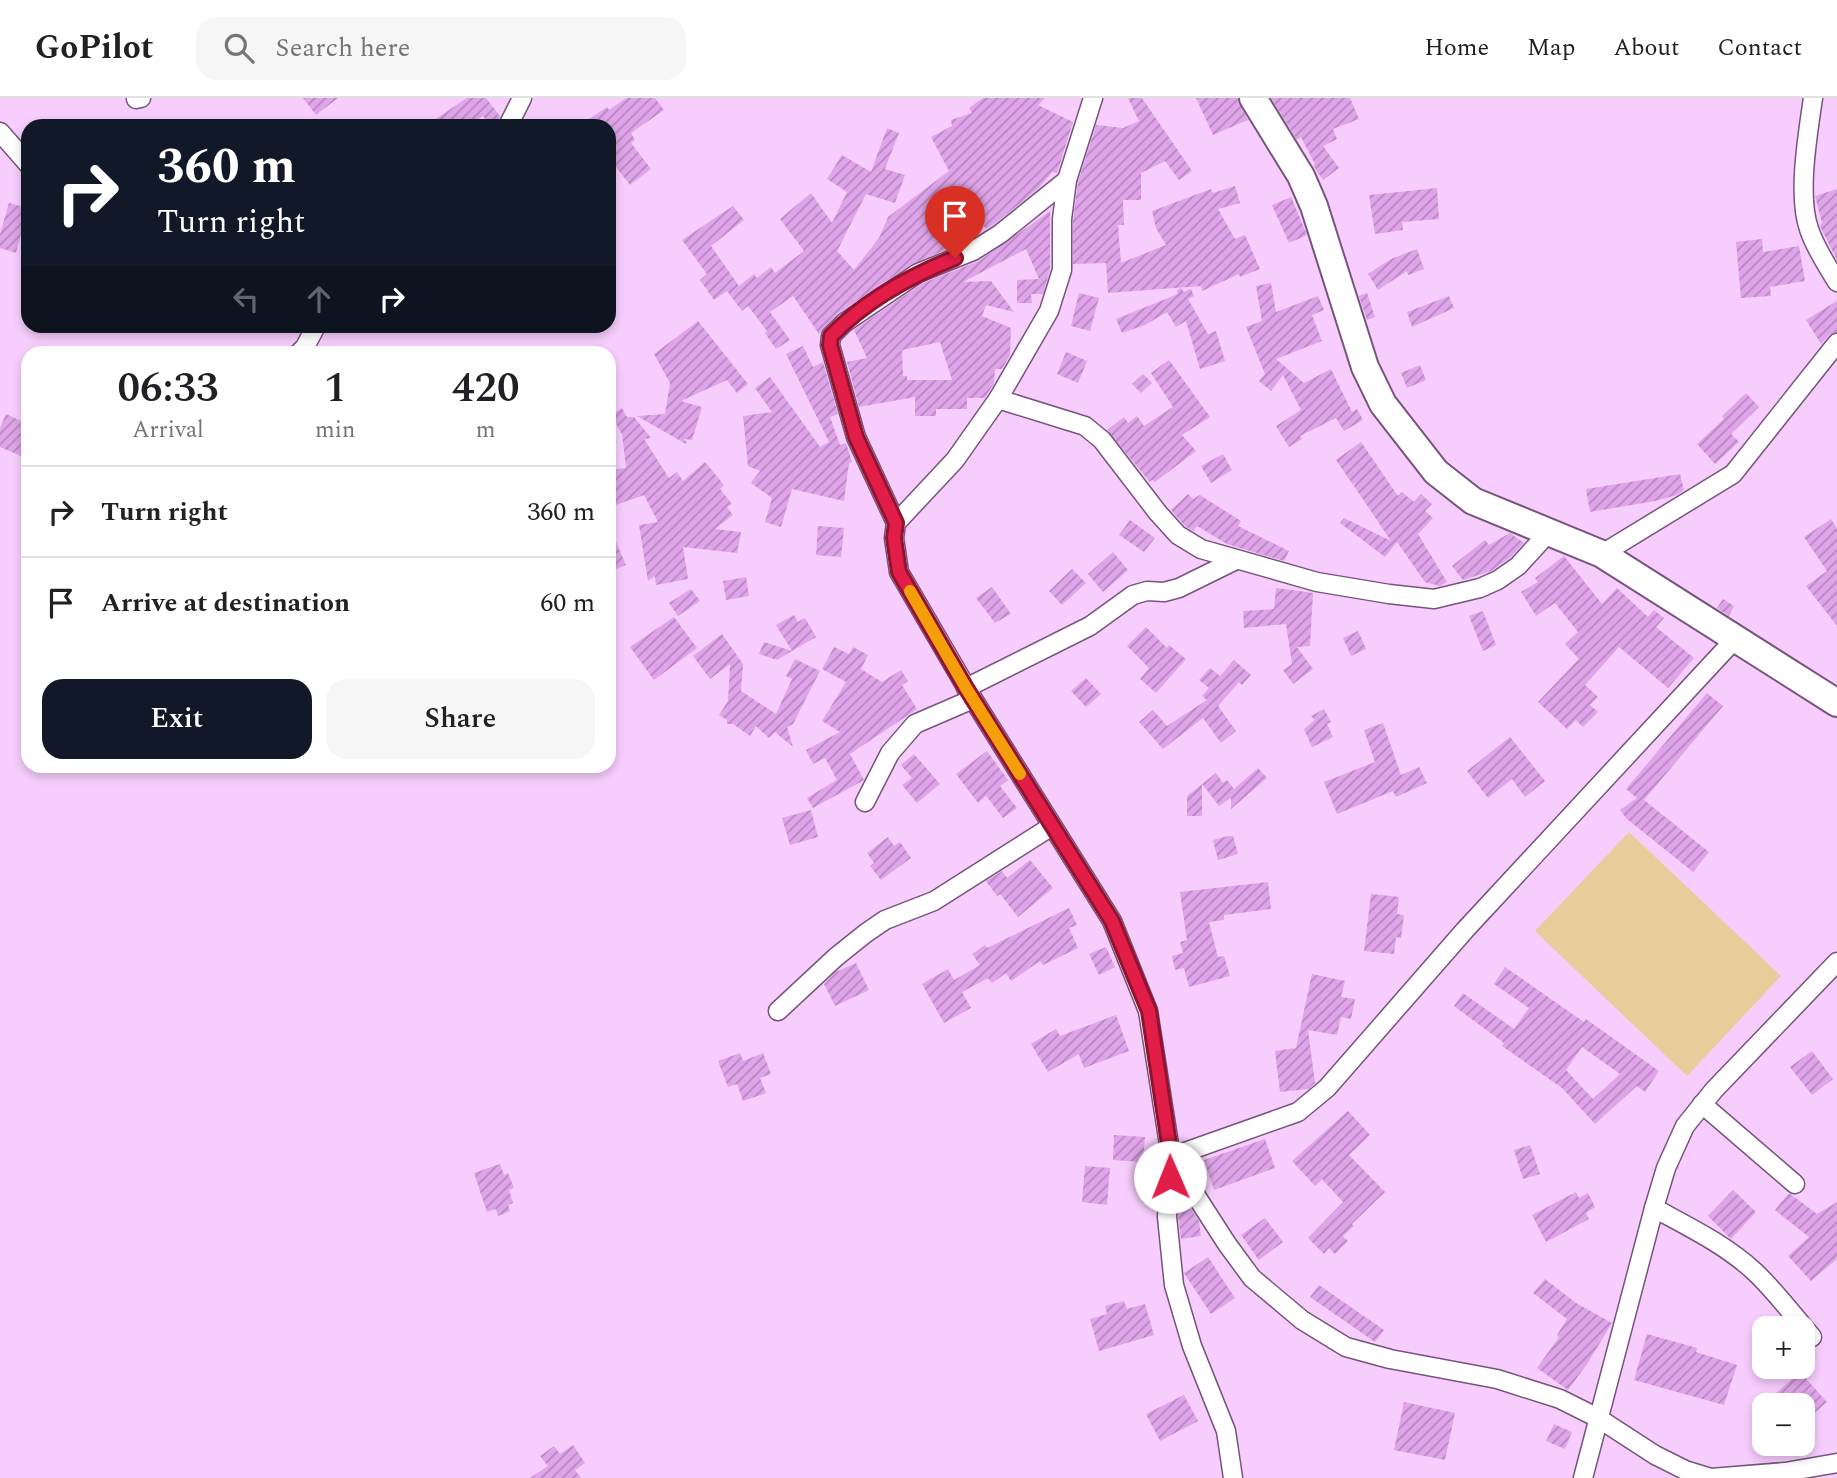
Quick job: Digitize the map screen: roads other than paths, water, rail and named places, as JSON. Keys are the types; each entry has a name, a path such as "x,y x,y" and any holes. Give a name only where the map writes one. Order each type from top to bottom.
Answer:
{"street":[{"path":"135,99 141,98"},
{"path":"512,119 523,98"},
{"path":"896,523 955,460 998,399 1049,311 1062,270 1062,219 1067,180 1093,98"},
{"path":"1253,98 1301,176 1314,206 1365,368 1383,404 1436,472 1473,501 1602,554 1837,703"},
{"path":"1814,98 1804,190 1808,226 1817,249 1837,282"},
{"path":"0,132 21,156"},
{"path":"1067,180 1000,234 973,251 918,273 844,323 831,336 830,345 856,437 896,523 894,538 899,572 970,694 1112,921 1149,1011 1171,1157 1167,1217 1174,1285 1192,1346 1226,1431 1233,1478"},
{"path":"1602,554 1733,474 1837,343"},
{"path":"998,399 1085,426 1102,440 1178,535 1201,549 1279,573 1339,587 1434,599 1480,588 1498,579 1518,566 1550,531"},
{"path":"866,802 890,753 915,724 1090,626 1133,595 1180,588 1236,560"},
{"path":"1171,1157 1297,1112 1327,1088 1465,930 1735,639"},
{"path":"778,1011 836,957 885,920 934,901 1052,826"},
{"path":"1583,1478 1654,1208 1666,1168 1685,1126 1702,1104 1837,962"},
{"path":"1702,1104 1795,1184"},
{"path":"1171,1157 1252,1278 1302,1320 1346,1347 1390,1359 1497,1379 1560,1399 1598,1418 1654,1455 1685,1470 1712,1478 1786,1472 1837,1463"},
{"path":"1654,1208 1698,1232 1754,1271 1794,1316"}]}
